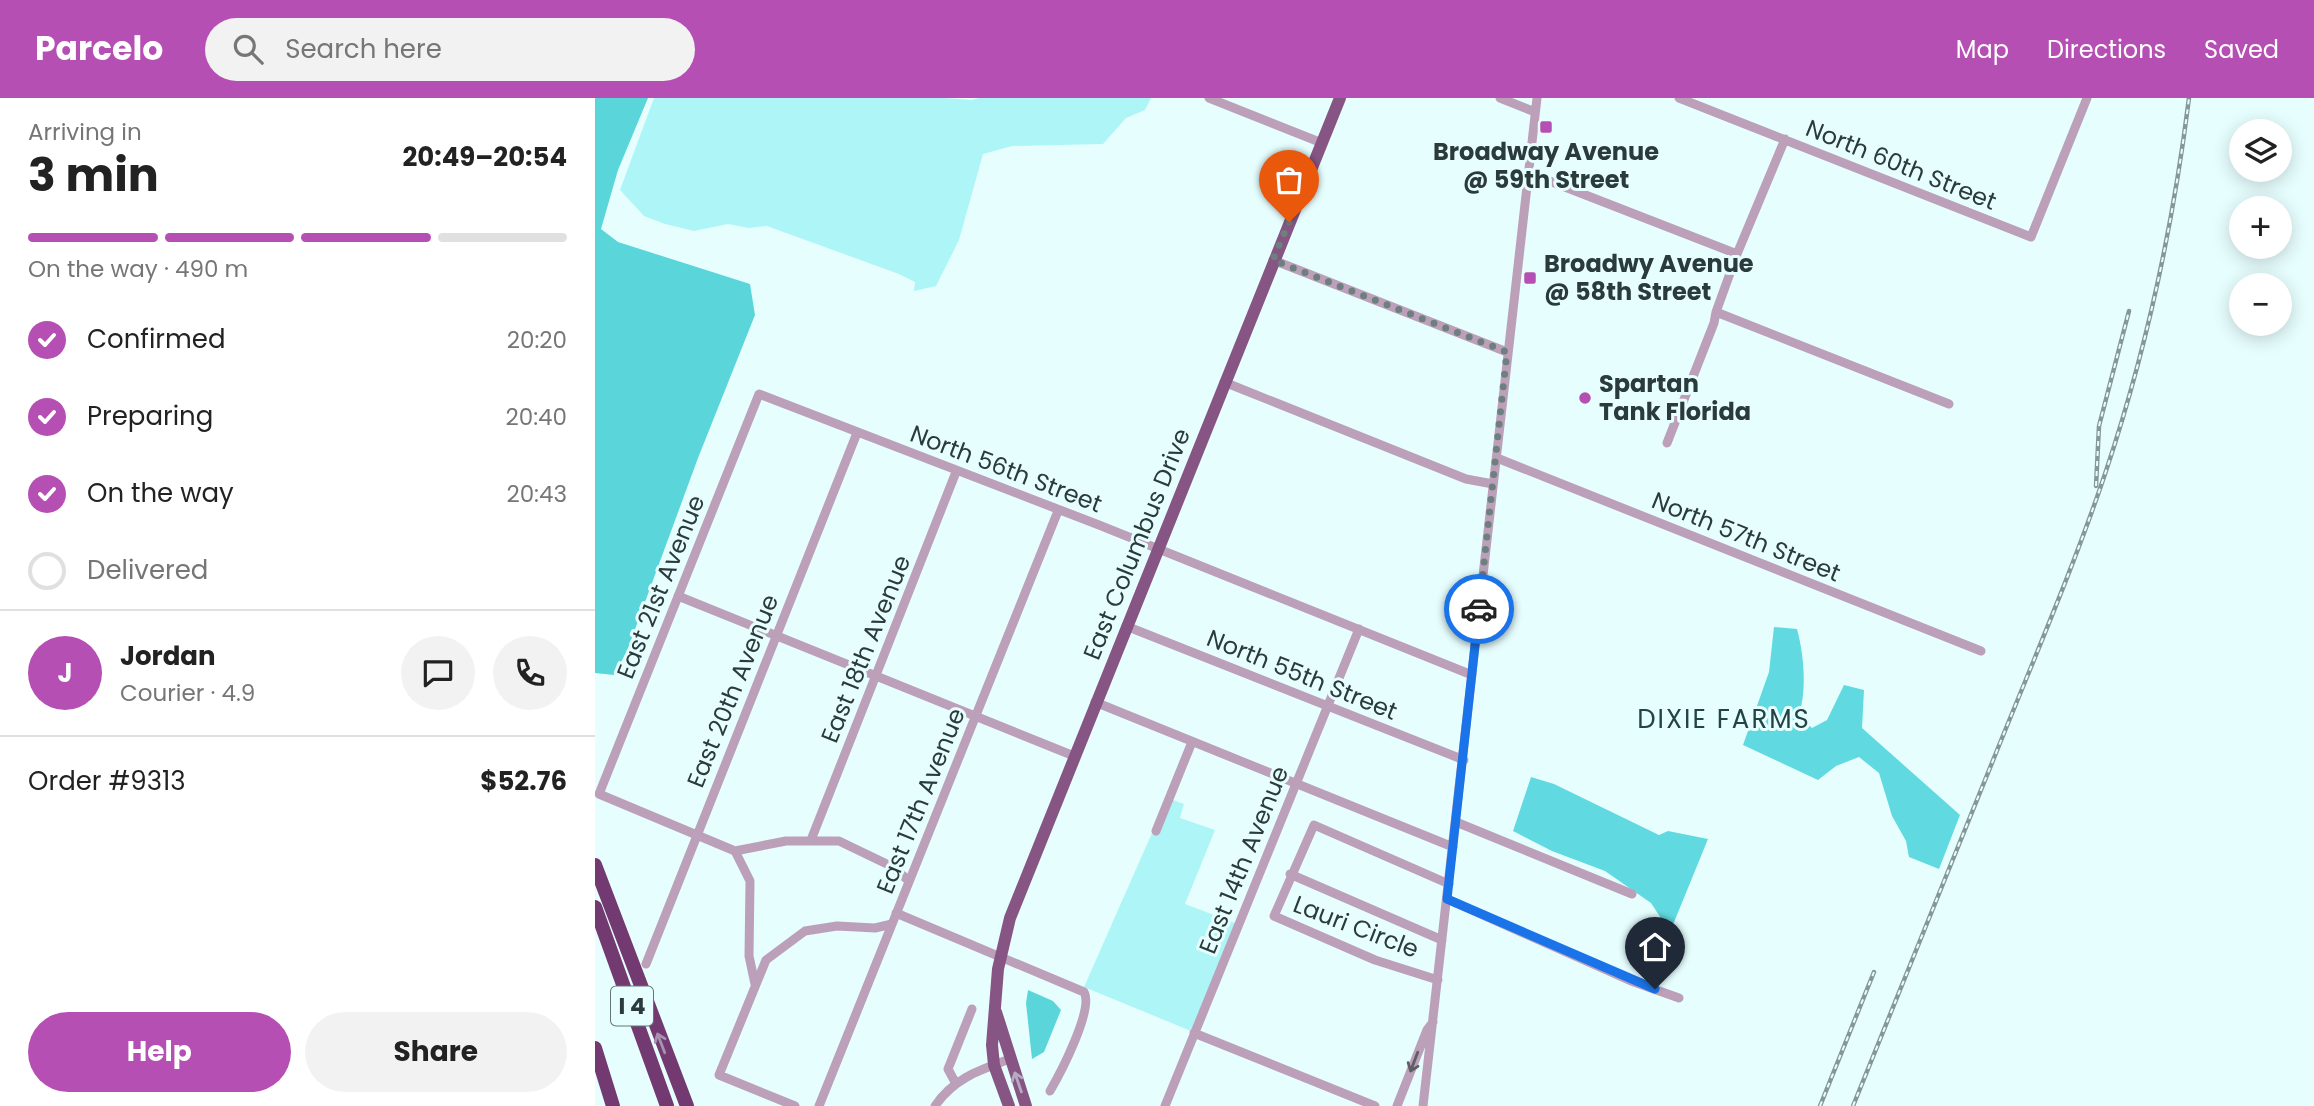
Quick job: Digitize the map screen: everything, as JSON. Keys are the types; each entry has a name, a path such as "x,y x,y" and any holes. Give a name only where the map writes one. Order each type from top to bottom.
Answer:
{"highway":[{"path":"595,865 687,1106"},
{"name":"I 4","path":"595,907 667,1106"},
{"name":"I 4","path":"595,1048 613,1106"}],"main road":[{"name":"East Columbus Drive","path":"1009,1106 994,1065 993,1028 1000,955 1015,904 1340,98"},
{"name":"East Columbus Drive","path":"996,1012 1026,1106"}],"street":[{"path":"1209,98 1322,143"},
{"path":"1500,98 1535,112"},
{"path":"1423,1106 1537,98"},
{"name":"North 60th Street","path":"1679,98 2031,237 2087,98"},
{"path":"1667,443 1714,323 1737,254 1785,139"},
{"path":"1529,173 1737,254"},
{"path":"1273,260 1507,352"},
{"path":"1716,312 1949,404"},
{"path":"1224,382 1466,479 1493,484"},
{"name":"North 56th Street","path":"759,394 1472,675"},
{"name":"East 21st Avenue","path":"697,834 599,794 759,394"},
{"name":"East 20th Avenue","path":"646,964 857,433"},
{"name":"North 57th Street","path":"1497,458 1981,651"},
{"name":"East 18th Avenue","path":"811,840 957,472"},
{"name":"East 17th Avenue","path":"819,1106 1058,511"},
{"path":"678,596 1074,756"},
{"name":"North 55th Street","path":"1126,626 1464,760"},
{"name":"East 14th Avenue","path":"1169,1105 1194,1033 1359,629"},
{"path":"1095,702 1453,847"},
{"path":"1156,831 1192,742"},
{"path":"1456,822 1632,894"},
{"name":"Lauri Circle","path":"1438,980 1375,960 1274,916 1290,874 1314,825 1449,884"},
{"path":"697,834 735,851 786,841 839,841 867,852 893,867 909,881"},
{"path":"735,851 750,881 749,956 755,984"},
{"path":"1290,874 1442,940"},
{"path":"1447,899 1631,981 1679,998"},
{"path":"896,914 1078,988 1087,996 1087,1007 1058,1078 1049,1091"},
{"path":"795,1106 719,1074 767,960 805,931 837,926 875,928 892,924"},
{"path":"749,956 767,960"},
{"path":"955,1082 948,1069 972,1009"},
{"path":"1397,1106 1427,1030 1434,1020"},
{"path":"1194,1033 1374,1106"},
{"path":"935,1106 955,1082 971,1073 1010,1059"}],"shaded area":[{"path":"595,98 648,98 618,170 601,229 618,242 750,284 755,315 698,458 627,651 614,675 595,673"},
{"path":"654,98 1151,98 1145,110 1126,118 1103,144 1012,146 983,154 959,240 936,286 914,291 915,282 899,274 767,226 749,228 728,224 694,231 644,216 620,190"},
{"path":"1774,627 1797,629 1804,672 1799,715 1812,728 1827,720 1844,685 1864,690 1862,728 1960,815 1939,869 1909,857 1906,841 1892,816 1879,773 1859,757 1836,766 1818,780 1743,745 1769,672"},
{"path":"1531,777 1554,784 1659,835 1668,831 1708,839 1670,932 1651,903 1605,871 1552,851 1513,831"},
{"path":"1173,800 1184,804 1180,818 1215,830 1185,904 1235,923 1191,1031 1084,987 1152,833 1159,835"},
{"path":"1028,990 1053,1001 1061,1010 1044,1052 1032,1059 1026,1003"}],"railway":[{"path":"1853,1106 2080,545 2105,474 2133,382 2156,288 2175,194 2189,98"},
{"path":"2096,486 2099,426 2129,311"},
{"path":"1820,1106 1874,972"}],"way so far":[{"path":"1289,222 1273,260 1507,352 1479,609"}],"place":[{"name":"Broadway Avenue @ 59th Street","path":"1546,127"},
{"name":"Broadwy Avenue @ 58th Street","path":"1530,278"},
{"name":"Spartan Tank Florida","path":"1585,398"}],"district":[{"name":"DIXIE FARMS","path":"1724,719"}],"route":[{"path":"1479,609 1447,899 1631,981 1655,989"}]}
